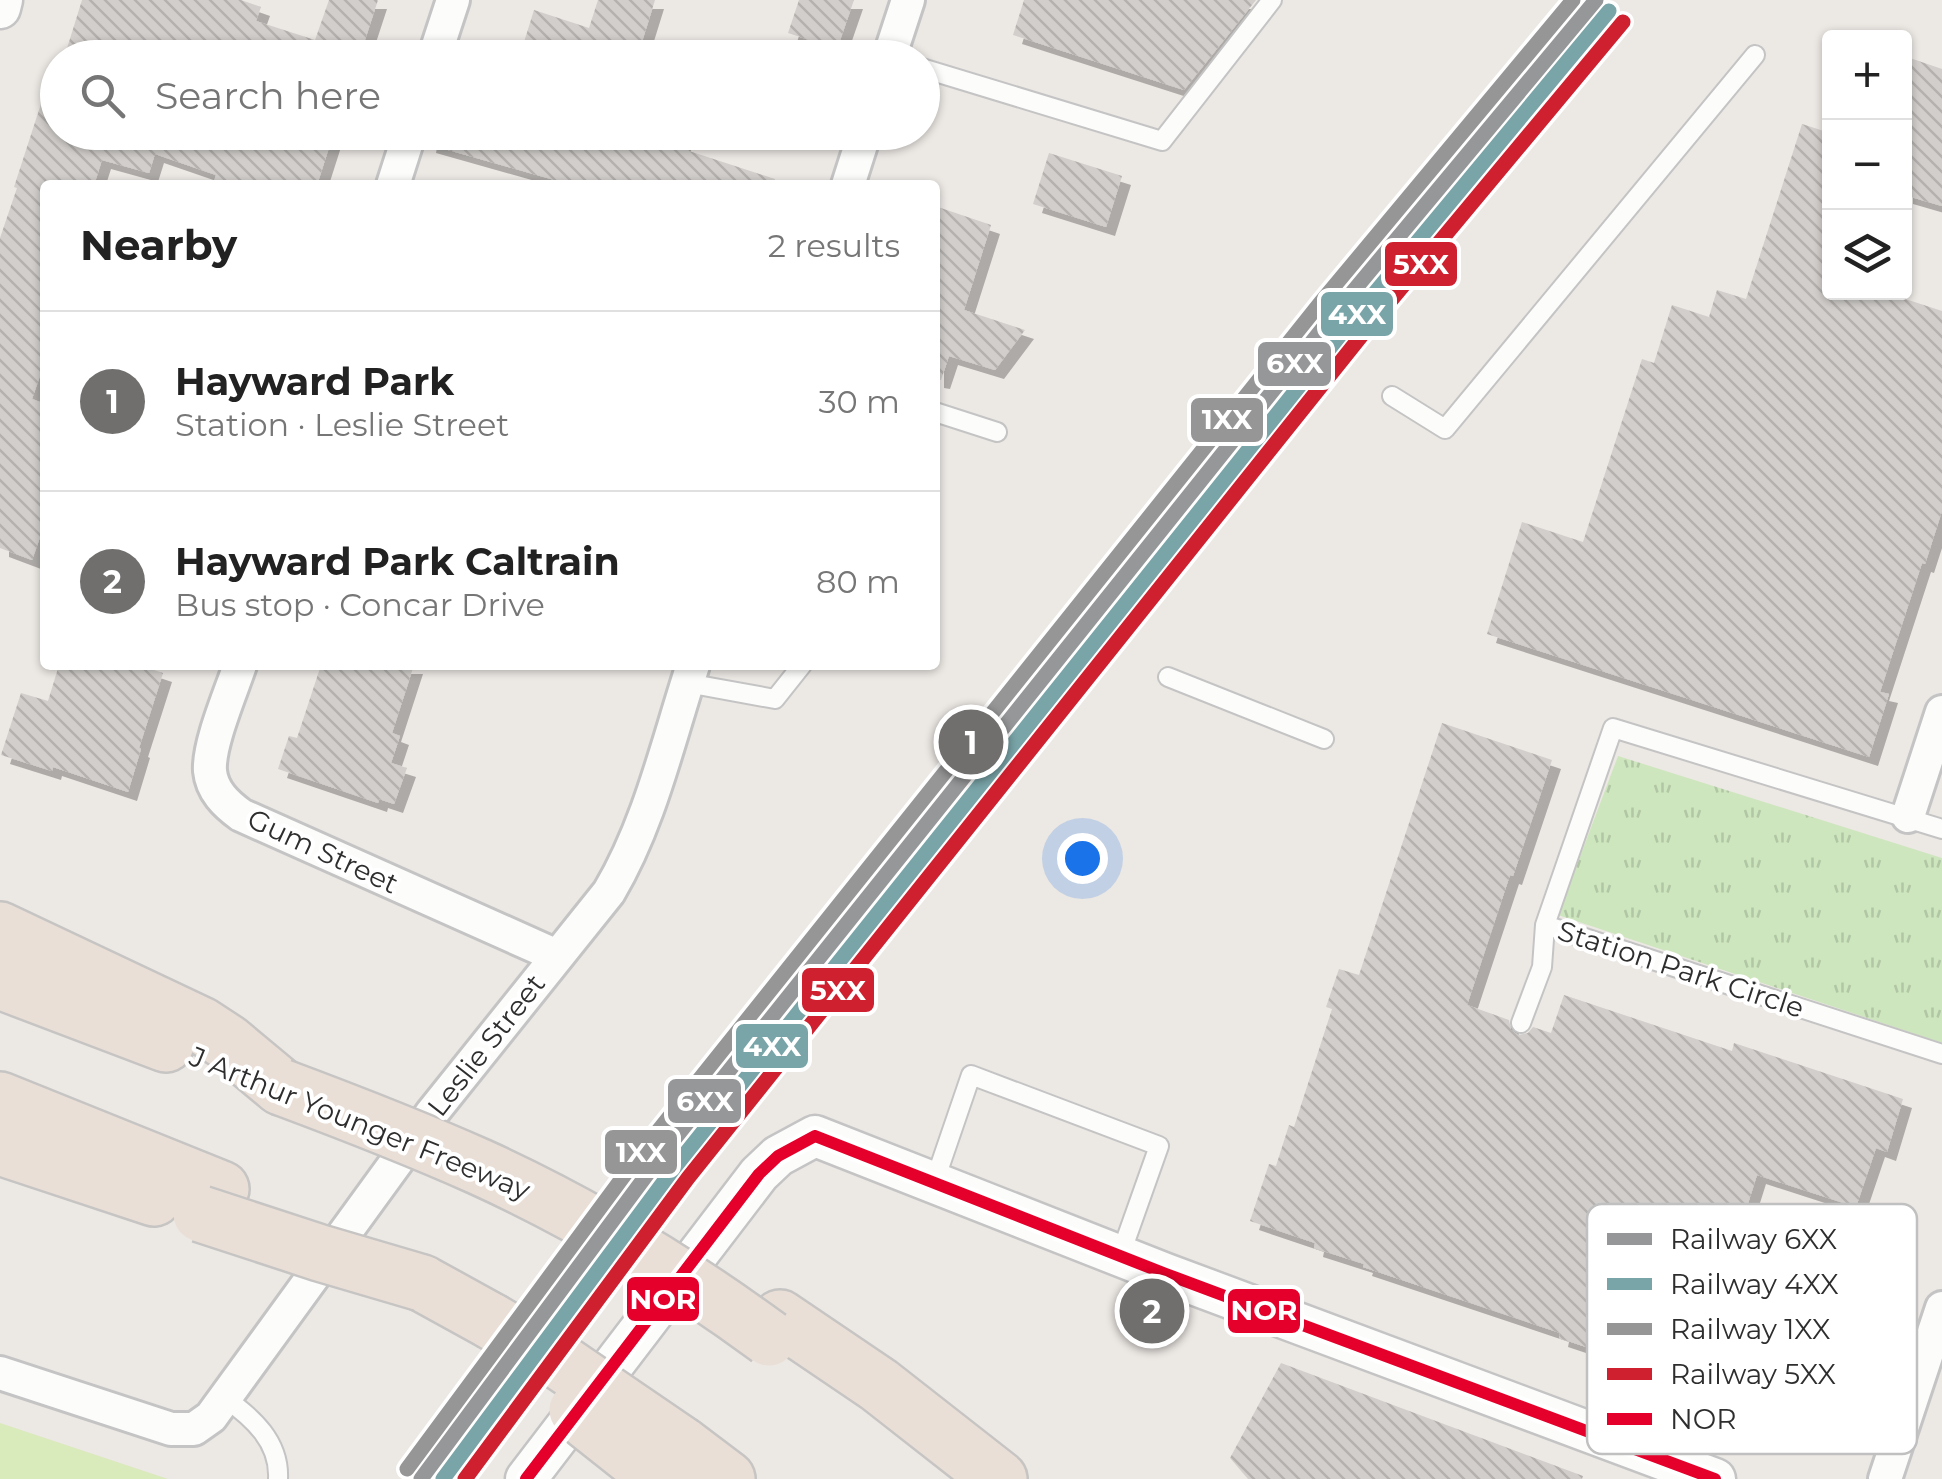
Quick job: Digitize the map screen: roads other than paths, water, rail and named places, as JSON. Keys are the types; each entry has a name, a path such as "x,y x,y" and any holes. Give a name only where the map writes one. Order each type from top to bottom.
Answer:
{"highway":[{"path":"0,930 201,1025 281,1087"},
{"name":"J Arthur Younger Freeway","path":"0,981 281,1087 480,1168 554,1204 774,1328 821,1377 942,1479"},
{"path":"0,1100 211,1202"},
{"path":"0,1147 211,1202 351,1246 491,1322 588,1422 666,1466 727,1479"},
{"path":"774,1328 831,1350 999,1479"}],"street":[{"path":"0,8 2,0"},
{"path":"440,40 453,0"},
{"path":"895,40 908,0"},
{"path":"396,180 405,150"},
{"path":"850,180 859,150"},
{"name":"Gum Street","path":"238,670 212,751 210,772 225,803 241,814 557,956"},
{"name":"Leslie Street","path":"0,1372 171,1429 194,1430 211,1417 432,1113 609,892 640,830 690,674"},
{"path":"1908,816 1942,712"},
{"path":"526,1479 760,1174 778,1156 815,1136 1120,1256 1587,1431"},
{"path":"1917,1383 1942,1308"},
{"path":"1648,1454 1715,1479"},
{"path":"1885,1479 1893,1454"}],"lane":[{"path":"940,73 1162,141 1272,0"},
{"path":"1392,396 1445,429 1754,55"},
{"path":"940,414 997,432"},
{"path":"690,674 775,699 798,670"},
{"path":"1168,677 1324,739"},
{"name":"Station Park Circle","path":"1942,829 1613,728 1546,925 1942,1054"},
{"path":"1521,1024 1542,966 1546,925"},
{"path":"934,1183 971,1075 1160,1146 1120,1256"},
{"path":"226,1398 261,1428 274,1450 278,1479"}],"rail line":[{"name":"1XX","path":"407,1469 646,1146 1321,302 1573,0"},
{"name":"6XX","path":"421,1479 660,1157 1335,313 1596,0"},
{"name":"4XX","path":"443,1479 674,1168 1349,324 1609,11"},
{"name":"5XX","path":"465,1479 688,1178 1362,335 1623,22"}],"place":[{"name":"Hayward Park","path":"971,742"},
{"name":"Hayward Park Caltrain","path":"1152,1311"}]}
